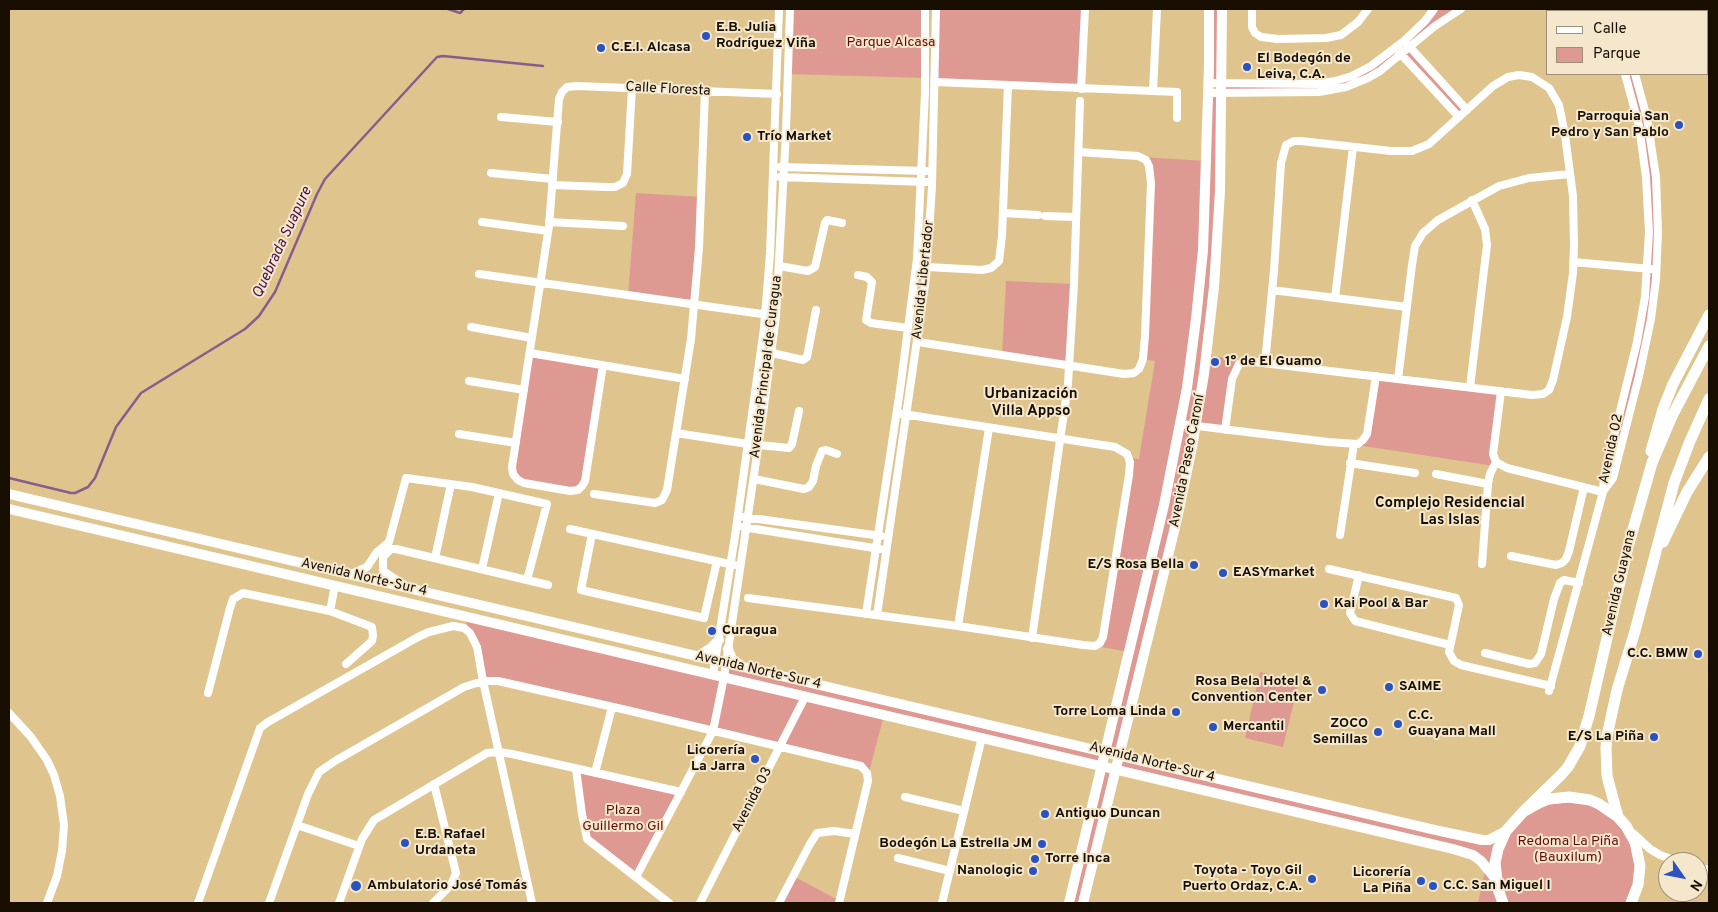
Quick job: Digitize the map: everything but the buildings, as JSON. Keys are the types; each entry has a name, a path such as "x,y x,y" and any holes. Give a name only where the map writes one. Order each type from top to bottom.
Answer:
{"main road":[{"name":"Avenida Paseo Caroní","path":"1069,903 1164,505 1181,424 1196,320 1202,250 1209,9"},
{"name":"Avenida Paseo Caroní","path":"1083,903 1177,518 1196,426 1207,350 1220,191 1222,9"},
{"path":"1640,499 1654,438 1663,409 1679,371 1709,315"},
{"name":"Avenida Guayana","path":"1506,830 1568,766 1580,746 1640,499 1652,463 1672,416 1709,346"},
{"name":"Avenida Guayana","path":"1631,903 1638,884 1640,866 1635,842 1622,821 1607,776 1607,736 1617,690 1635,631 1674,483 1690,440 1709,399"},
{"path":"1651,568 1687,492 1709,457"},
{"name":"Avenida Norte-Sur 4","path":"9,494 1473,838 1489,840 1506,830"},
{"name":"Avenida Norte-Sur 4","path":"9,509 1453,848 1473,855 1481,861 1495,878"},
{"path":"697,657 719,640"},
{"path":"728,649 732,658 744,668"},
{"path":"1085,747 1100,742 1111,730"},
{"path":"1123,734 1129,750 1141,760"},
{"path":"1088,762 1097,771 1098,782"},
{"path":"1112,782 1119,774 1129,772"},
{"path":"1523,812 1549,799 1569,797 1595,802 1609,810 1622,821"},
{"path":"1503,903 1495,878 1495,863 1498,849 1506,830"}],"street":[{"name":"Avenida Principal de Curagua","path":"713,674 738,516 765,315 774,166 779,9"},
{"name":"Avenida Principal de Curagua","path":"636,877 713,731 724,677 759,445 776,316 784,177 790,9"},
{"name":"Avenida Libertador","path":"866,614 917,259 926,78 925,9"},
{"name":"Avenida Libertador","path":"877,615 918,342 927,267 933,172 936,9"},
{"path":"1081,89 1084,9"},
{"path":"1153,91 1158,9"},
{"path":"1252,9 1252,27 1255,33 1261,38 1278,39 1326,38 1341,35 1358,22 1368,9"},
{"path":"1222,88 1327,83 1361,72 1396,48 1425,21 1434,9"},
{"path":"1208,88 1332,91 1346,88 1368,78 1402,54 1435,26 1461,9"},
{"path":"1404,41 1467,110"},
{"path":"1396,48 1459,117"},
{"path":"1225,430 1230,388 1237,367 1246,361 1538,395 1546,392 1551,387 1568,317 1573,262 1573,210 1570,174 1559,105 1553,93 1541,82 1525,75 1508,77 1493,86 1429,144 1412,152 1301,141 1290,142 1284,148 1281,162 1265,363"},
{"name":"Avenida 02","path":"1603,492 1604,477 1641,324 1648,268 1646,177 1639,126 1625,75"},
{"name":"Avenida 02","path":"1603,492 1613,478 1639,376 1651,319 1657,269 1658,213 1656,178 1647,118 1635,75"},
{"path":"936,82 1177,92 1178,118"},
{"path":"927,267 982,270 994,266 998,260 1001,253 1008,85"},
{"name":"Calle Floresta","path":"558,122 559,99 562,92 570,86 776,94"},
{"path":"492,173 607,188 624,183 627,174 632,88"},
{"path":"594,494 650,503 660,501 667,490 685,379 694,305 699,248 705,91"},
{"path":"1032,638 1070,366 1080,101"},
{"path":"501,116 558,122 548,227 512,470 518,480 524,483 570,491 580,489 585,482 603,365"},
{"path":"1335,298 1353,147"},
{"path":"918,342 1124,374 1134,373 1139,369 1142,363 1145,336 1151,183 1149,166 1146,160 1138,156 1079,152"},
{"path":"774,166 933,172"},
{"path":"1398,379 1413,259 1419,239 1428,227 1490,190 1509,182 1570,174"},
{"path":"773,177 932,182"},
{"path":"1470,387 1487,245 1485,229 1472,200"},
{"path":"1003,213 1076,217"},
{"path":"779,266 808,271 815,267 824,223 827,220 842,223"},
{"path":"482,222 548,227 623,226"},
{"path":"1573,262 1657,269"},
{"path":"480,274 776,316"},
{"path":"858,275 867,276 872,282 866,320 871,323 908,328"},
{"path":"1272,290 1407,306"},
{"path":"772,353 803,360 807,357 816,310"},
{"path":"471,327 532,338"},
{"path":"530,353 685,379"},
{"path":"1181,424 1354,444 1361,442 1367,434 1376,376"},
{"path":"469,382 524,390"},
{"path":"1329,569 1456,598 1460,606 1450,645 1449,652 1451,658 1461,665 1550,689 1603,492 1507,468 1496,462 1493,454 1501,391"},
{"path":"759,445 789,448 792,444 799,411"},
{"path":"748,598 958,626 1092,647 1098,645 1102,640 1129,475 1129,458 1119,449 896,413"},
{"path":"958,626 989,428"},
{"path":"676,433 748,444"},
{"path":"459,434 516,443"},
{"path":"1340,535 1354,444"},
{"path":"754,478 804,489 809,487 813,481 816,466 822,452 826,450 837,454"},
{"path":"1482,564 1488,484 1490,474 1496,462"},
{"path":"1350,463 1415,472"},
{"path":"1436,474 1488,484"},
{"path":"350,574 367,567 381,553 390,540 406,478 451,484 547,504 527,580"},
{"path":"435,558 451,484"},
{"path":"1511,556 1556,565 1562,563 1569,551 1584,487"},
{"path":"482,569 499,493"},
{"path":"738,516 888,538"},
{"path":"736,526 887,550"},
{"path":"570,529 741,566"},
{"path":"592,534 580,590 704,618 717,561"},
{"path":"381,553 396,548 548,585"},
{"path":"381,553 383,571"},
{"path":"367,567 383,571 414,590"},
{"path":"1359,576 1350,613 1355,621 1450,645"},
{"path":"1485,653 1529,664 1535,663 1541,654 1554,599 1560,583 1564,580 1579,583"},
{"path":"330,611 336,586"},
{"path":"208,693 230,608 236,597 243,593 330,611 372,627 374,636 372,641 346,664"},
{"path":"466,616 467,630"},
{"path":"198,903 260,728 418,637 428,632 454,626 467,630 475,640 532,903"},
{"path":"269,903 313,781 323,768 464,687 483,680 498,681 780,746 856,764 864,769 867,772 868,781 839,903"},
{"name":"Avenida 03","path":"700,903 805,697"},
{"path":"595,773 612,707"},
{"path":"9,714 31,737 47,760 60,796 64,825 62,852 57,876 47,903"},
{"path":"942,903 982,737"},
{"path":"339,903 359,846 365,832 374,820 482,755 499,752 680,792"},
{"path":"576,769 587,839 669,903"},
{"path":"432,903 451,885 456,873 434,784"},
{"path":"905,797 964,811"},
{"path":"1622,821 1650,849 1658,854"},
{"path":"297,824 359,846"},
{"path":"779,903 817,833 834,831 855,834"},
{"path":"898,858 950,871"}],"green space":[{"name":"Parque Alcasa","path":"790,9 925,9 925,78 788,74"},
{"path":"936,9 1085,9 1081,89 936,82"},
{"path":"1209,9 1222,9 1222,83 1294,84 1352,76 1395,48 1402,54 1346,87 1221,93 1221,83 1209,83"},
{"path":"1434,9 1461,9 1410,47 1404,41"},
{"path":"1410,47 1467,110 1459,117 1402,54"},
{"path":"1625,75 1635,75 1656,177 1654,298 1613,478 1603,492 1645,297 1646,177"},
{"path":"1208,93 1221,93 1207,355 1246,361 1239,364 1225,430 1196,426 1118,755 1106,752 1129,652 1095,646 1100,643 1129,458 1139,459 1155,361 1143,359 1150,174 1141,157 1206,161"},
{"path":"636,193 701,197 694,305 628,296"},
{"path":"1006,281 1074,284 1070,366 1002,356"},
{"path":"530,353 603,365 580,489 524,483 513,474"},
{"path":"1376,376 1501,391 1493,454 1507,468 1350,444 1364,440"},
{"name":"Redoma La Piña (Bauxilum)","path":"466,616 724,677 726,664 1106,752 1102,765 1115,768 1118,755 1482,840 1559,797 1609,810 1639,855 1631,903 1478,903 1486,867 1481,861 1115,769 1083,903 1069,903 1102,766 884,715 868,776 864,769 483,681 477,647 467,630"},
{"path":"1260,672 1299,681 1283,747 1245,738"},
{"name":"Plaza Guillermo Gil","path":"576,769 681,792 636,877 590,842"},
{"path":"793,876 840,901 839,903 779,903"}],"waterway":[{"path":"448,9 460,13 464,9"},
{"name":"Quebrada Suapure","path":"9,478 71,493 88,487 95,478 116,427 141,393 245,329 259,316 275,292 325,179 437,57 443,56 543,66"}],"place":[{"name":"E.B. Julia Rodríguez Viña","path":"706,36"},
{"name":"C.E.I. Alcasa","path":"601,48"},
{"name":"El Bodegón de Leiva, C.A.","path":"1247,67"},
{"name":"Parroquia San Pedro y San Pablo","path":"1679,125"},
{"name":"Trío Market","path":"747,137"},
{"name":"1° de El Guamo","path":"1215,362"},
{"name":"E/S Rosa Bella","path":"1194,565"},
{"name":"EASYmarket","path":"1223,573"},
{"name":"Kai Pool & Bar","path":"1324,604"},
{"name":"Curagua","path":"712,631"},
{"name":"C.C. BMW","path":"1698,654"},
{"name":"SAIME","path":"1389,687"},
{"name":"Rosa Bela Hotel & Convention Center","path":"1322,690"},
{"name":"Torre Loma Linda","path":"1176,712"},
{"name":"C.C. Guayana Mall","path":"1398,724"},
{"name":"Mercantil","path":"1213,727"},
{"name":"ZOCO Semillas","path":"1378,732"},
{"name":"E/S La Piña","path":"1654,737"},
{"name":"Licorería La Jarra","path":"755,759"},
{"name":"Antiguo Duncan","path":"1045,814"},
{"name":"E.B. Rafael Urdaneta","path":"405,843"},
{"name":"Bodegón La Estrella JM","path":"1042,844"},
{"name":"Torre Inca","path":"1035,859"},
{"name":"Nanologic","path":"1033,871"},
{"name":"Toyota - Toyo Gil Puerto Ordaz, C.A.","path":"1312,879"},
{"name":"Licorería La Piña","path":"1421,881"},
{"name":"Ambulatorio José Tomás","path":"356,886"},
{"name":"C.C. San Miguel I","path":"1433,886"}],"district":[{"name":"Urbanización Villa Appso","path":"1031,404"},
{"name":"Complejo Residencial Las Islas","path":"1450,512"}]}
